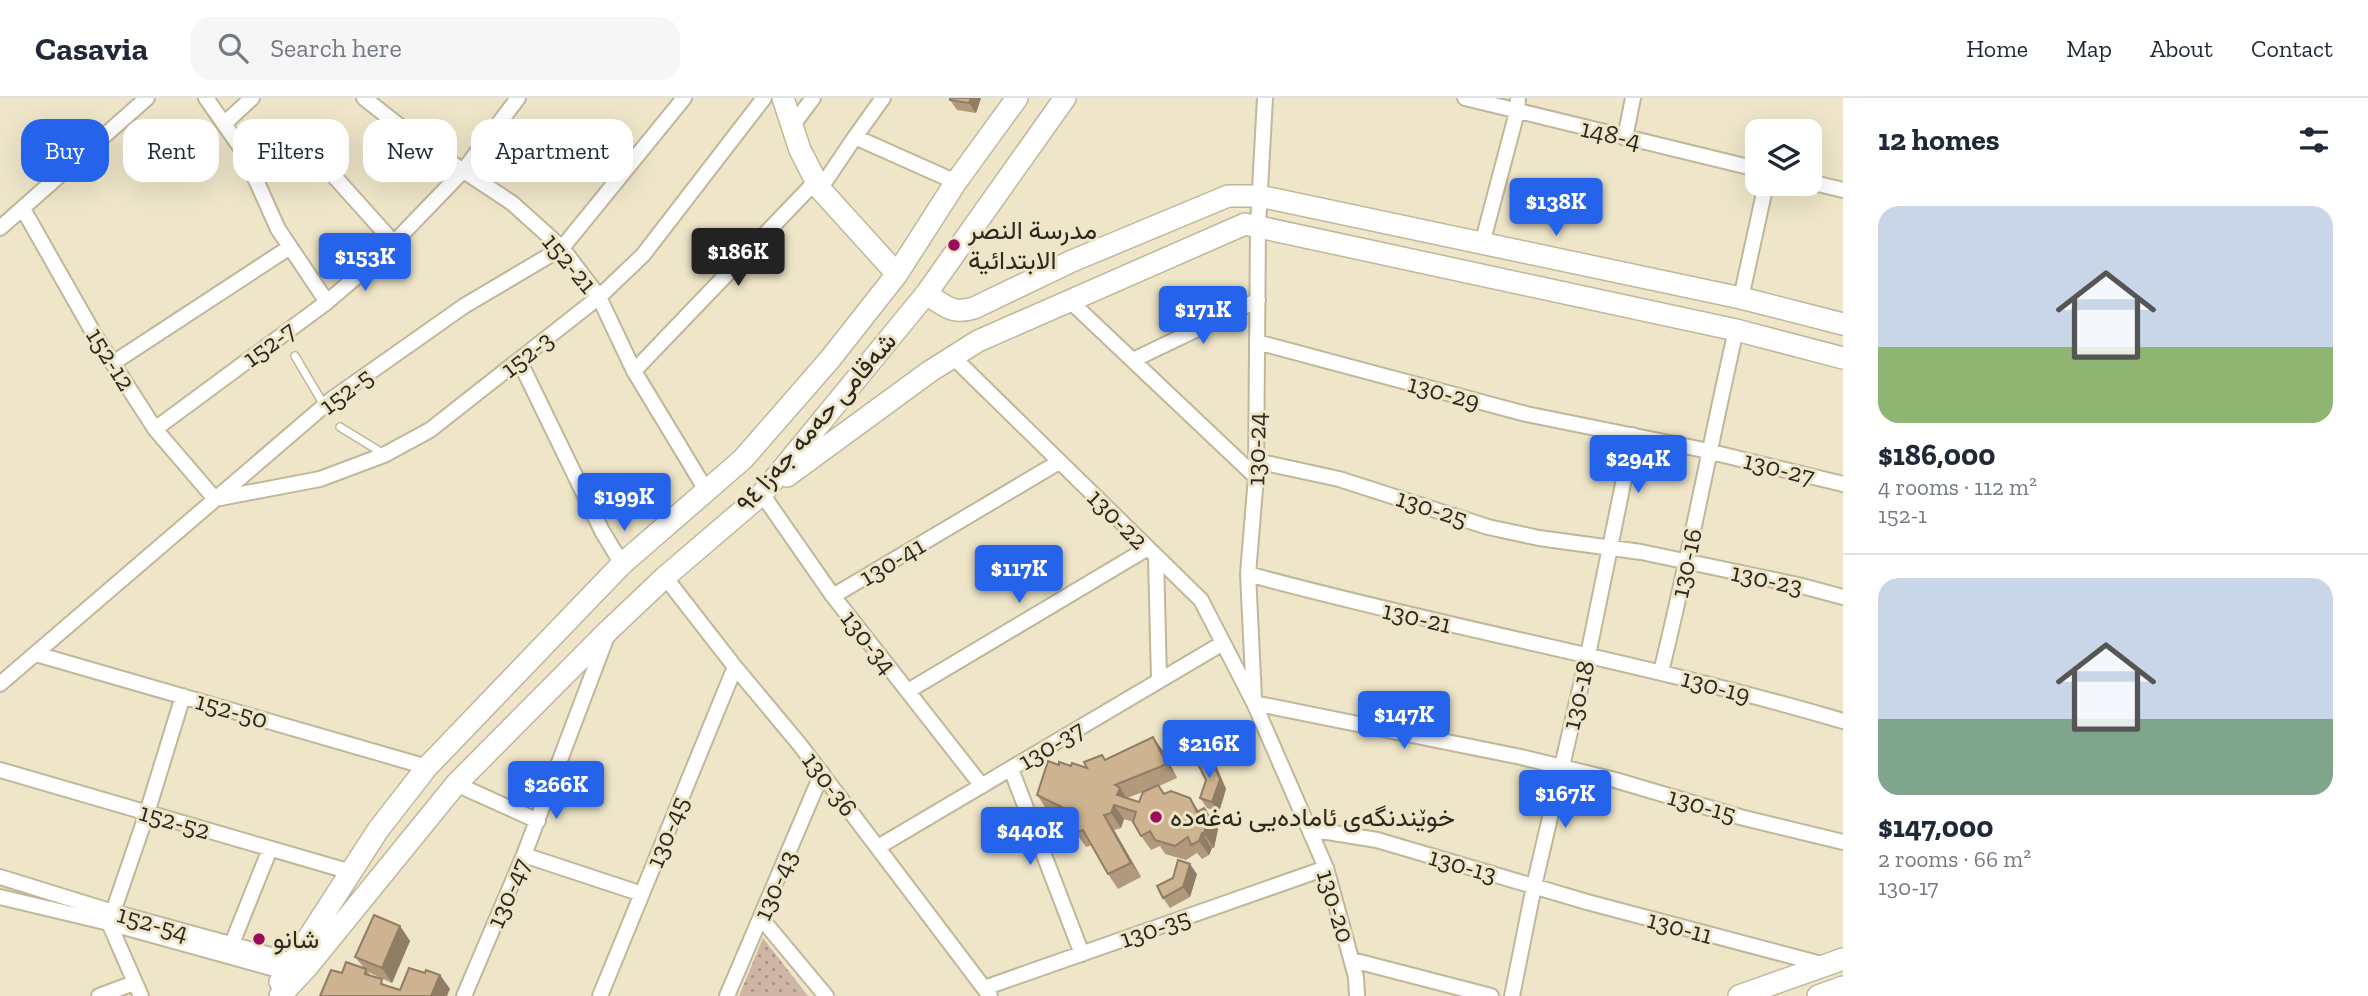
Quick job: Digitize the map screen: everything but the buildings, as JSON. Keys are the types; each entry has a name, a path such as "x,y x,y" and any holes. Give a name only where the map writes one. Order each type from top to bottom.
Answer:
{"main road":[{"path":"783,98 800,150 818,185 897,274"},
{"name":"شەقامی حەمە جەزا ٩٤","path":"272,996 456,784 608,631 665,577 762,494 926,293 1065,98"},
{"name":"شەقامی حەمە جەزا ٩٤","path":"280,996 351,872 378,830 427,767 622,564 743,459 831,358 897,274 1007,103"},
{"path":"926,293 940,304 960,312 1228,195 1259,196 1741,298 1843,324"},
{"path":"762,494 978,341 1245,224 1736,330 1843,358"},
{"path":"1739,996 1834,962"},
{"path":"1818,996 1843,987"}],"street":[{"path":"0,228 146,98"},
{"path":"206,98 243,151 278,229 327,302"},
{"path":"224,124 252,98"},
{"name":"152-7","path":"155,429 327,302 394,243 463,171 518,98"},
{"name":"152-5","path":"0,684 325,405 464,306 562,248 684,98"},
{"name":"152-3","path":"215,499 320,479 384,455 430,430 599,297 643,255 764,98"},
{"path":"792,126 813,98"},
{"path":"634,371 818,185 883,98"},
{"name":"130-24","path":"1254,702 1248,574 1256,477 1258,226 1265,98"},
{"name":"148-4","path":"1465,98 1518,105 1625,138 1745,166"},
{"path":"1625,138 1633,98"},
{"name":"152-21","path":"368,99 420,142 512,203 562,248 599,297 634,371 706,490"},
{"path":"1482,244 1518,105"},
{"path":"855,137 956,182"},
{"path":"339,182 394,243"},
{"path":"1822,185 1843,190"},
{"path":"1741,298 1763,196"},
{"name":"152-12","path":"23,209 94,334 155,429 215,499"},
{"path":"113,363 290,247"},
{"path":"1070,300 1256,477"},
{"path":"1133,360 1258,300"},
{"name":"130-16","path":"1661,672 1688,562 1736,330"},
{"name":"130-29","path":"1257,342 1526,414 1633,435"},
{"name":"130-22","path":"953,357 1201,600 1254,702"},
{"path":"519,360 602,531 622,564"},
{"name":"130-27","path":"1633,435 1843,484"},
{"name":"130-18","path":"1512,996 1534,886 1588,654 1633,435"},
{"name":"130-41","path":"833,596 1059,461"},
{"name":"130-25","path":"1256,461 1339,479 1488,527 1539,538 1609,547"},
{"name":"130-34","path":"762,494 833,596 982,786"},
{"name":"130-23","path":"1609,547 1798,585 1843,597"},
{"path":"908,691 1152,552 1159,680"},
{"name":"130-21","path":"1248,574 1352,602 1588,654"},
{"name":"130-36","path":"665,577 822,774 987,992"},
{"name":"130-47","path":"464,996 538,821 608,631"},
{"name":"130-37","path":"878,847 1223,643"},
{"name":"152-50","path":"36,654 427,767"},
{"name":"130-19","path":"1588,654 1843,721"},
{"name":"130-45","path":"600,996 735,667"},
{"path":"99,996 137,990 111,918 183,695"},
{"name":"130-15","path":"1254,702 1561,767 1740,817 1843,842"},
{"name":"130-20","path":"1254,702 1326,868 1356,977 1356,996"},
{"path":"1011,769 1082,954"},
{"name":"152-52","path":"0,770 351,872"},
{"name":"130-43","path":"727,996 822,774"},
{"path":"456,784 538,821"},
{"name":"130-13","path":"1309,829 1377,840 1534,886"},
{"path":"232,946 270,849"},
{"path":"524,855 642,894"},
{"name":"130-35","path":"987,992 1082,954 1326,868"},
{"name":"152-54","path":"0,877 111,918 296,969"},
{"name":"130-11","path":"1534,886 1834,962"},
{"name":"152-54","path":"0,897 111,918 232,946 296,969"},
{"path":"761,918 827,996"},
{"path":"1352,960 1491,996"}],"lane":[{"path":"295,356 325,405"},
{"path":"340,427 384,455"}],"shaded area":[{"path":"763,938 808,996 739,996"}],"place":[{"name":"مدرسة النصر الابتدائية","path":"954,245"},
{"name":"خوێندنگەی ئامادەیی نەغەدە","path":"1156,817"},
{"name":"شانو","path":"259,939"}]}
